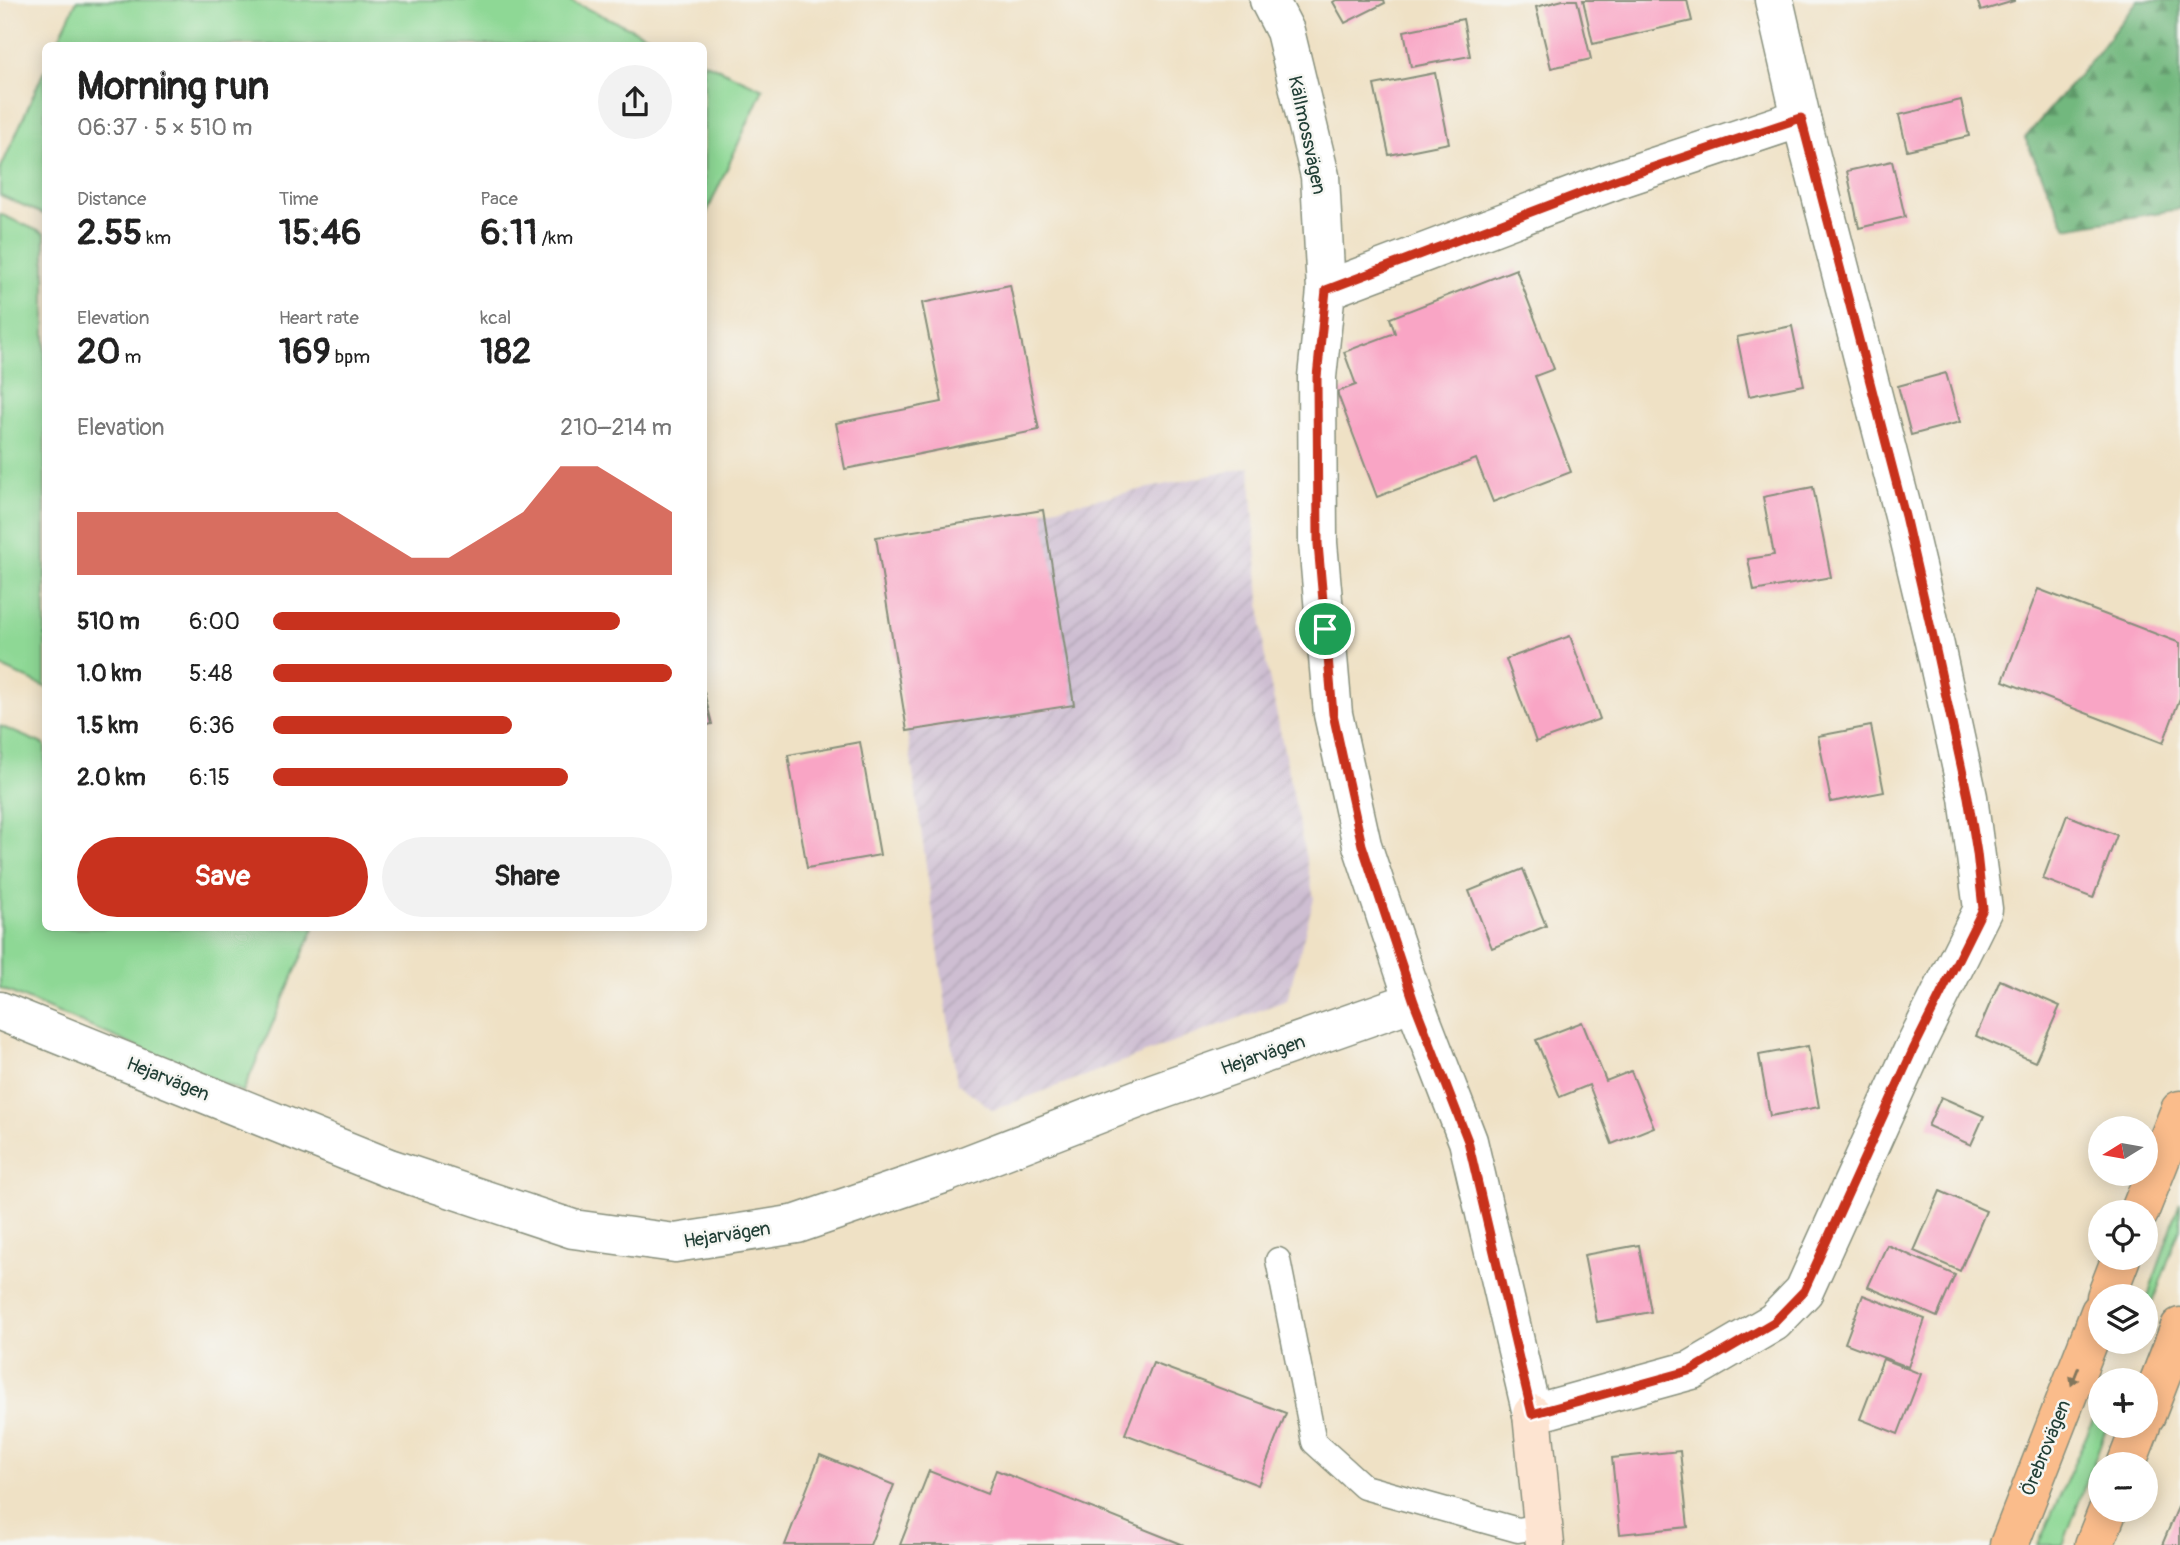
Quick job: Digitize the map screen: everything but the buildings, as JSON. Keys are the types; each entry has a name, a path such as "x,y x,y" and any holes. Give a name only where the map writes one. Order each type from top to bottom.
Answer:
{"highway":[{"path":"2144,1200 2180,1110"},
{"path":"2158,1384 2180,1328"},
{"name":"Örebrovägen","path":"2009,1545 2088,1343"},
{"path":"2094,1545 2103,1522"}],"main road":[{"name":"Källmossvägen","path":"1532,1414 1544,1535"}],"street":[{"name":"Källmossvägen","path":"1269,0 1285,31 1320,176 1326,290 1317,377 1318,544 1333,714 1362,845 1414,1002 1468,1141 1532,1414"},
{"path":"1532,1414 1692,1370 1774,1322 1804,1291 1913,1050 1983,909 1968,797 1932,633 1905,516 1801,118 1774,0"},
{"path":"1326,290 1618,179 1801,118"},
{"name":"Hejarvägen","path":"0,1011 388,1168 573,1229 675,1243 797,1224 946,1173 1153,1093 1414,1002"}],"lane":[{"path":"1278,1260 1314,1442 1364,1487 1544,1535"}],"shaded area":[{"path":"1250,467 1264,652 1314,898 1287,1000 993,1110 957,1083 907,731 876,537 1043,510"}],"green space":[{"path":"77,0 568,0 661,42 57,42"},
{"path":"2138,0 2180,0 2180,209 2066,228 2025,138"},
{"path":"707,63 763,89 707,212"},
{"path":"42,76 42,214 0,195 0,170"},
{"path":"0,214 42,233 42,686 0,666"},
{"path":"0,726 42,744 42,931 313,931 243,1092 0,988"},
{"path":"2180,1202 2180,1228 2158,1288 2158,1284 2152,1284"},
{"path":"2088,1432 2088,1438 2103,1438 2097,1452 2088,1452 2088,1477 2063,1545 2038,1545"}],"route":[{"path":"1801,118 1905,516 1935,646 1968,797 1983,909 1913,1050 1804,1291 1774,1322 1692,1370 1532,1414 1468,1141 1414,1002 1362,845 1333,714 1325,629 1318,544 1317,377 1326,290 1618,179 1801,118"}]}
